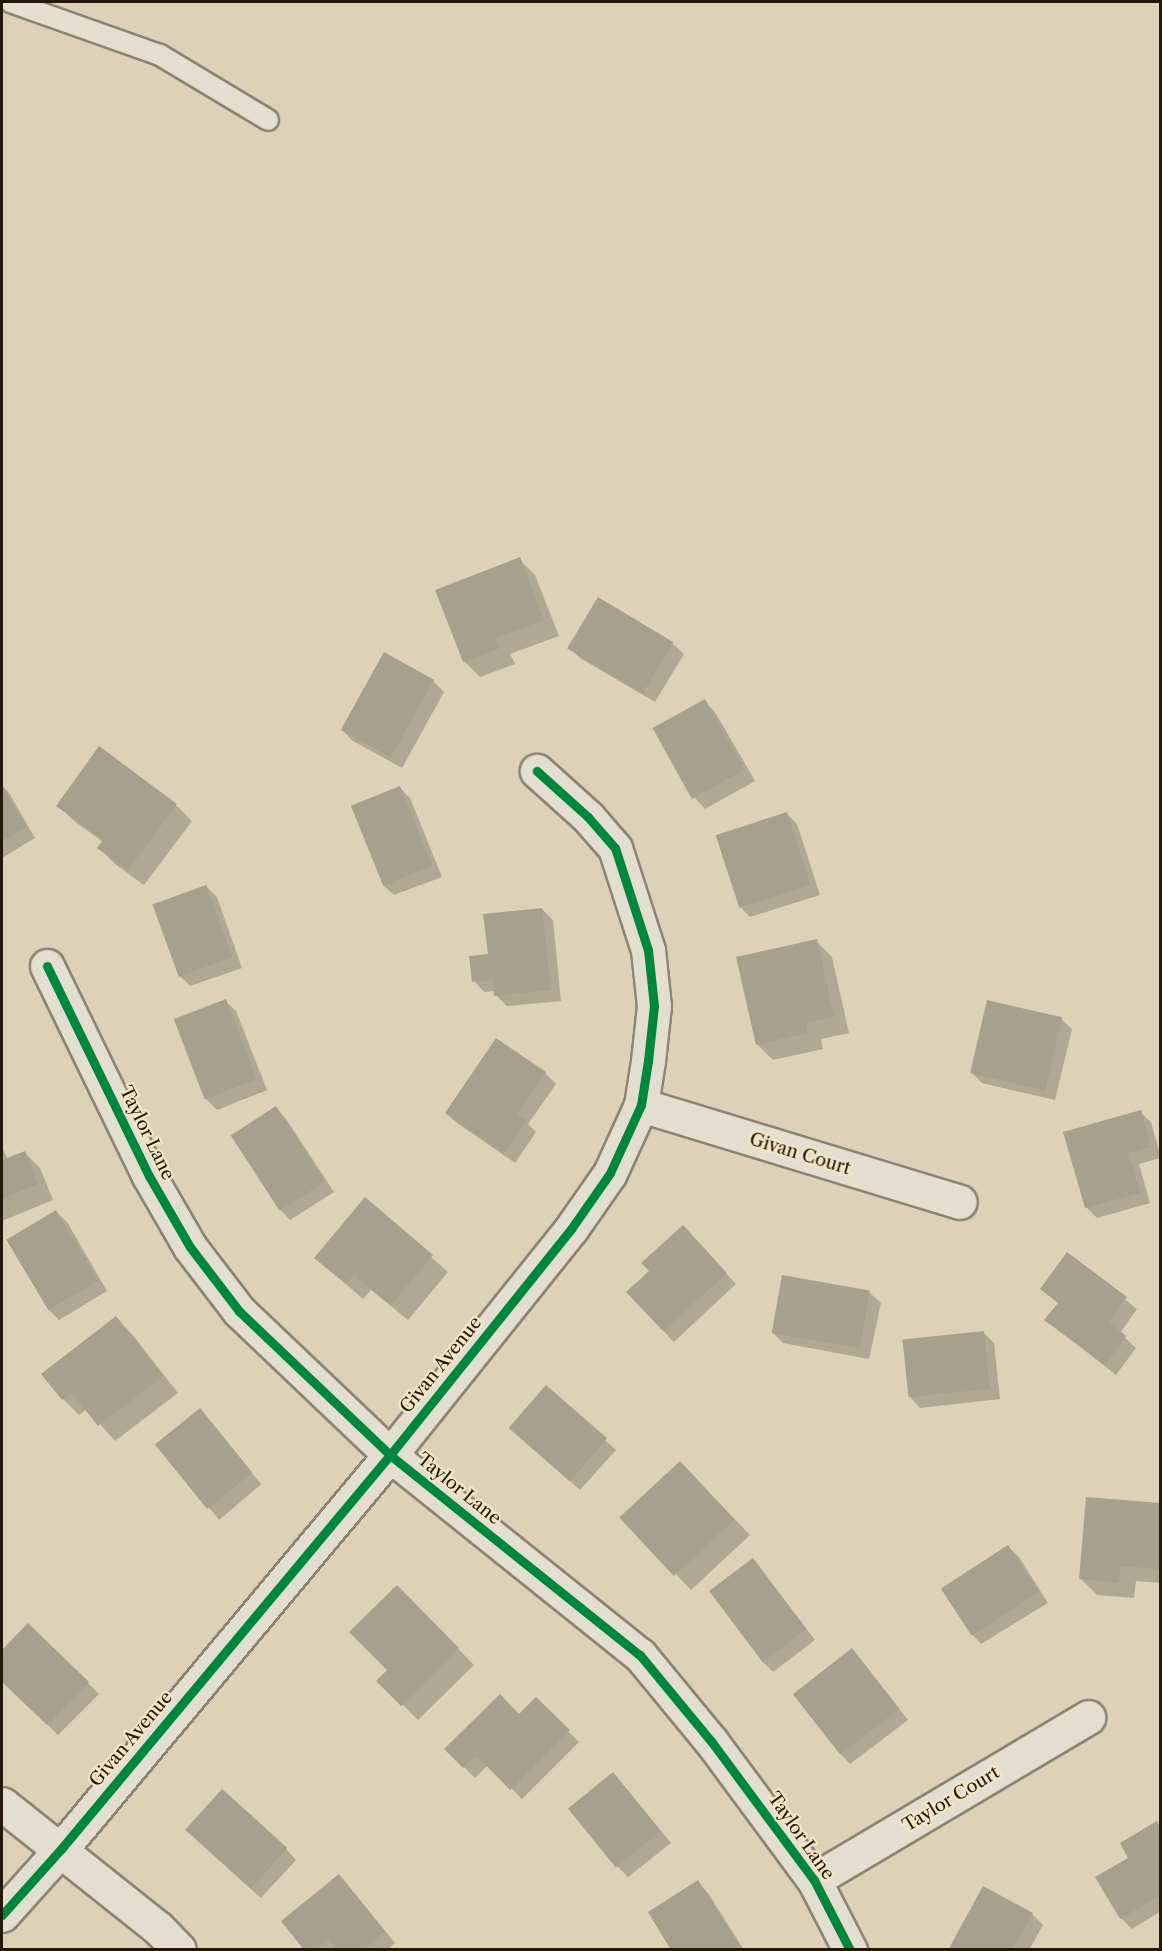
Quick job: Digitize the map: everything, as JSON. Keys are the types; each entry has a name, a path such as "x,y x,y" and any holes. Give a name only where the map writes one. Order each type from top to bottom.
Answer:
{"street":[{"name":"Givan Avenue","path":"2,1915 61,1849 390,1455 571,1229 610,1173 641,1105 654,1006 648,950 636,905 615,848 588,817 537,771"},
{"name":"Taylor Lane","path":"48,966 149,1176 190,1247 239,1311 390,1455 640,1655 711,1741 814,1880 850,1950"},
{"name":"Givan Court","path":"641,1105 960,1202"},
{"name":"Taylor Court","path":"814,1880 1088,1718"},
{"path":"2,1804 158,1928 179,1950"}],"lane":[{"path":"10,2 160,55 268,120"}],"building":[{"path":"520,557 544,620 495,638 500,648 463,662 435,590"},
{"path":"598,597 673,642 643,694 567,648"},
{"path":"384,652 434,680 391,757 341,730"},
{"path":"705,699 744,770 692,799 653,728"},
{"path":"99,746 177,804 128,870 97,848 103,840 56,806"},
{"path":"2,785 26,827 2,841"},
{"path":"400,786 432,866 383,886 351,806"},
{"path":"787,812 810,884 739,907 716,835"},
{"path":"206,885 232,957 179,977 152,904"},
{"path":"542,908 551,990 494,996 493,980 472,982 469,956 488,954 483,914"},
{"path":"817,939 834,1017 806,1023 808,1033 756,1045 736,957"},
{"path":"226,999 257,1079 205,1099 174,1019"},
{"path":"987,1000 1062,1017 1045,1090 970,1073"},
{"path":"496,1038 546,1072 517,1114 527,1120 504,1153 445,1113"},
{"path":"276,1106 325,1181 280,1211 231,1135"},
{"path":"1141,1110 1151,1147 1129,1153 1140,1193 1085,1208 1063,1132"},
{"path":"25,1151 38,1184 2,1199 2,1160"},
{"path":"365,1197 433,1255 391,1305 354,1275 346,1284 314,1258"},
{"path":"56,1210 98,1280 49,1310 6,1240"},
{"path":"683,1225 727,1273 663,1331 626,1292 649,1271 641,1263"},
{"path":"1067,1252 1127,1297 1109,1322 1126,1336 1105,1365 1044,1320 1058,1303 1040,1289"},
{"path":"782,1275 870,1290 859,1349 772,1333"},
{"path":"116,1316 163,1376 98,1426 72,1393 62,1400 41,1374"},
{"path":"984,1331 990,1389 909,1397 902,1340"},
{"path":"546,1385 607,1438 570,1481 509,1428"},
{"path":"200,1408 252,1473 207,1509 155,1445"},
{"path":"680,1461 735,1520 674,1576 619,1518"},
{"path":"1086,1497 1160,1503 1160,1569 1120,1566 1119,1583 1079,1579"},
{"path":"1008,1545 1038,1592 971,1636 941,1589"},
{"path":"753,1558 807,1629 763,1662 709,1591"},
{"path":"397,1585 459,1648 401,1706 376,1681 387,1670 349,1632"},
{"path":"28,1623 89,1682 47,1725 2,1682 2,1650"},
{"path":"852,1648 899,1709 840,1755 793,1694"},
{"path":"500,1694 519,1714 536,1697 570,1730 510,1790 476,1755 463,1768 444,1749"},
{"path":"613,1772 661,1831 616,1868 568,1809"},
{"path":"222,1789 287,1848 251,1889 185,1830"},
{"path":"1157,1821 1160,1827 1160,1896 1120,1919 1095,1877 1128,1858 1120,1843"},
{"path":"339,1874 385,1931 363,1950 337,1950 329,1939 315,1950 304,1950 281,1921"},
{"path":"698,1880 739,1945 731,1950 671,1950 648,1912"},
{"path":"983,1886 1033,1913 1012,1950 948,1950"}],"cycle path":[{"path":"2,1915 61,1849 390,1455 571,1229 610,1173 641,1105 654,1006 648,950 615,848 588,817 537,771"},
{"path":"47,966 149,1176 190,1247 239,1311 390,1455 640,1655 711,1741 814,1880 850,1950"}]}
